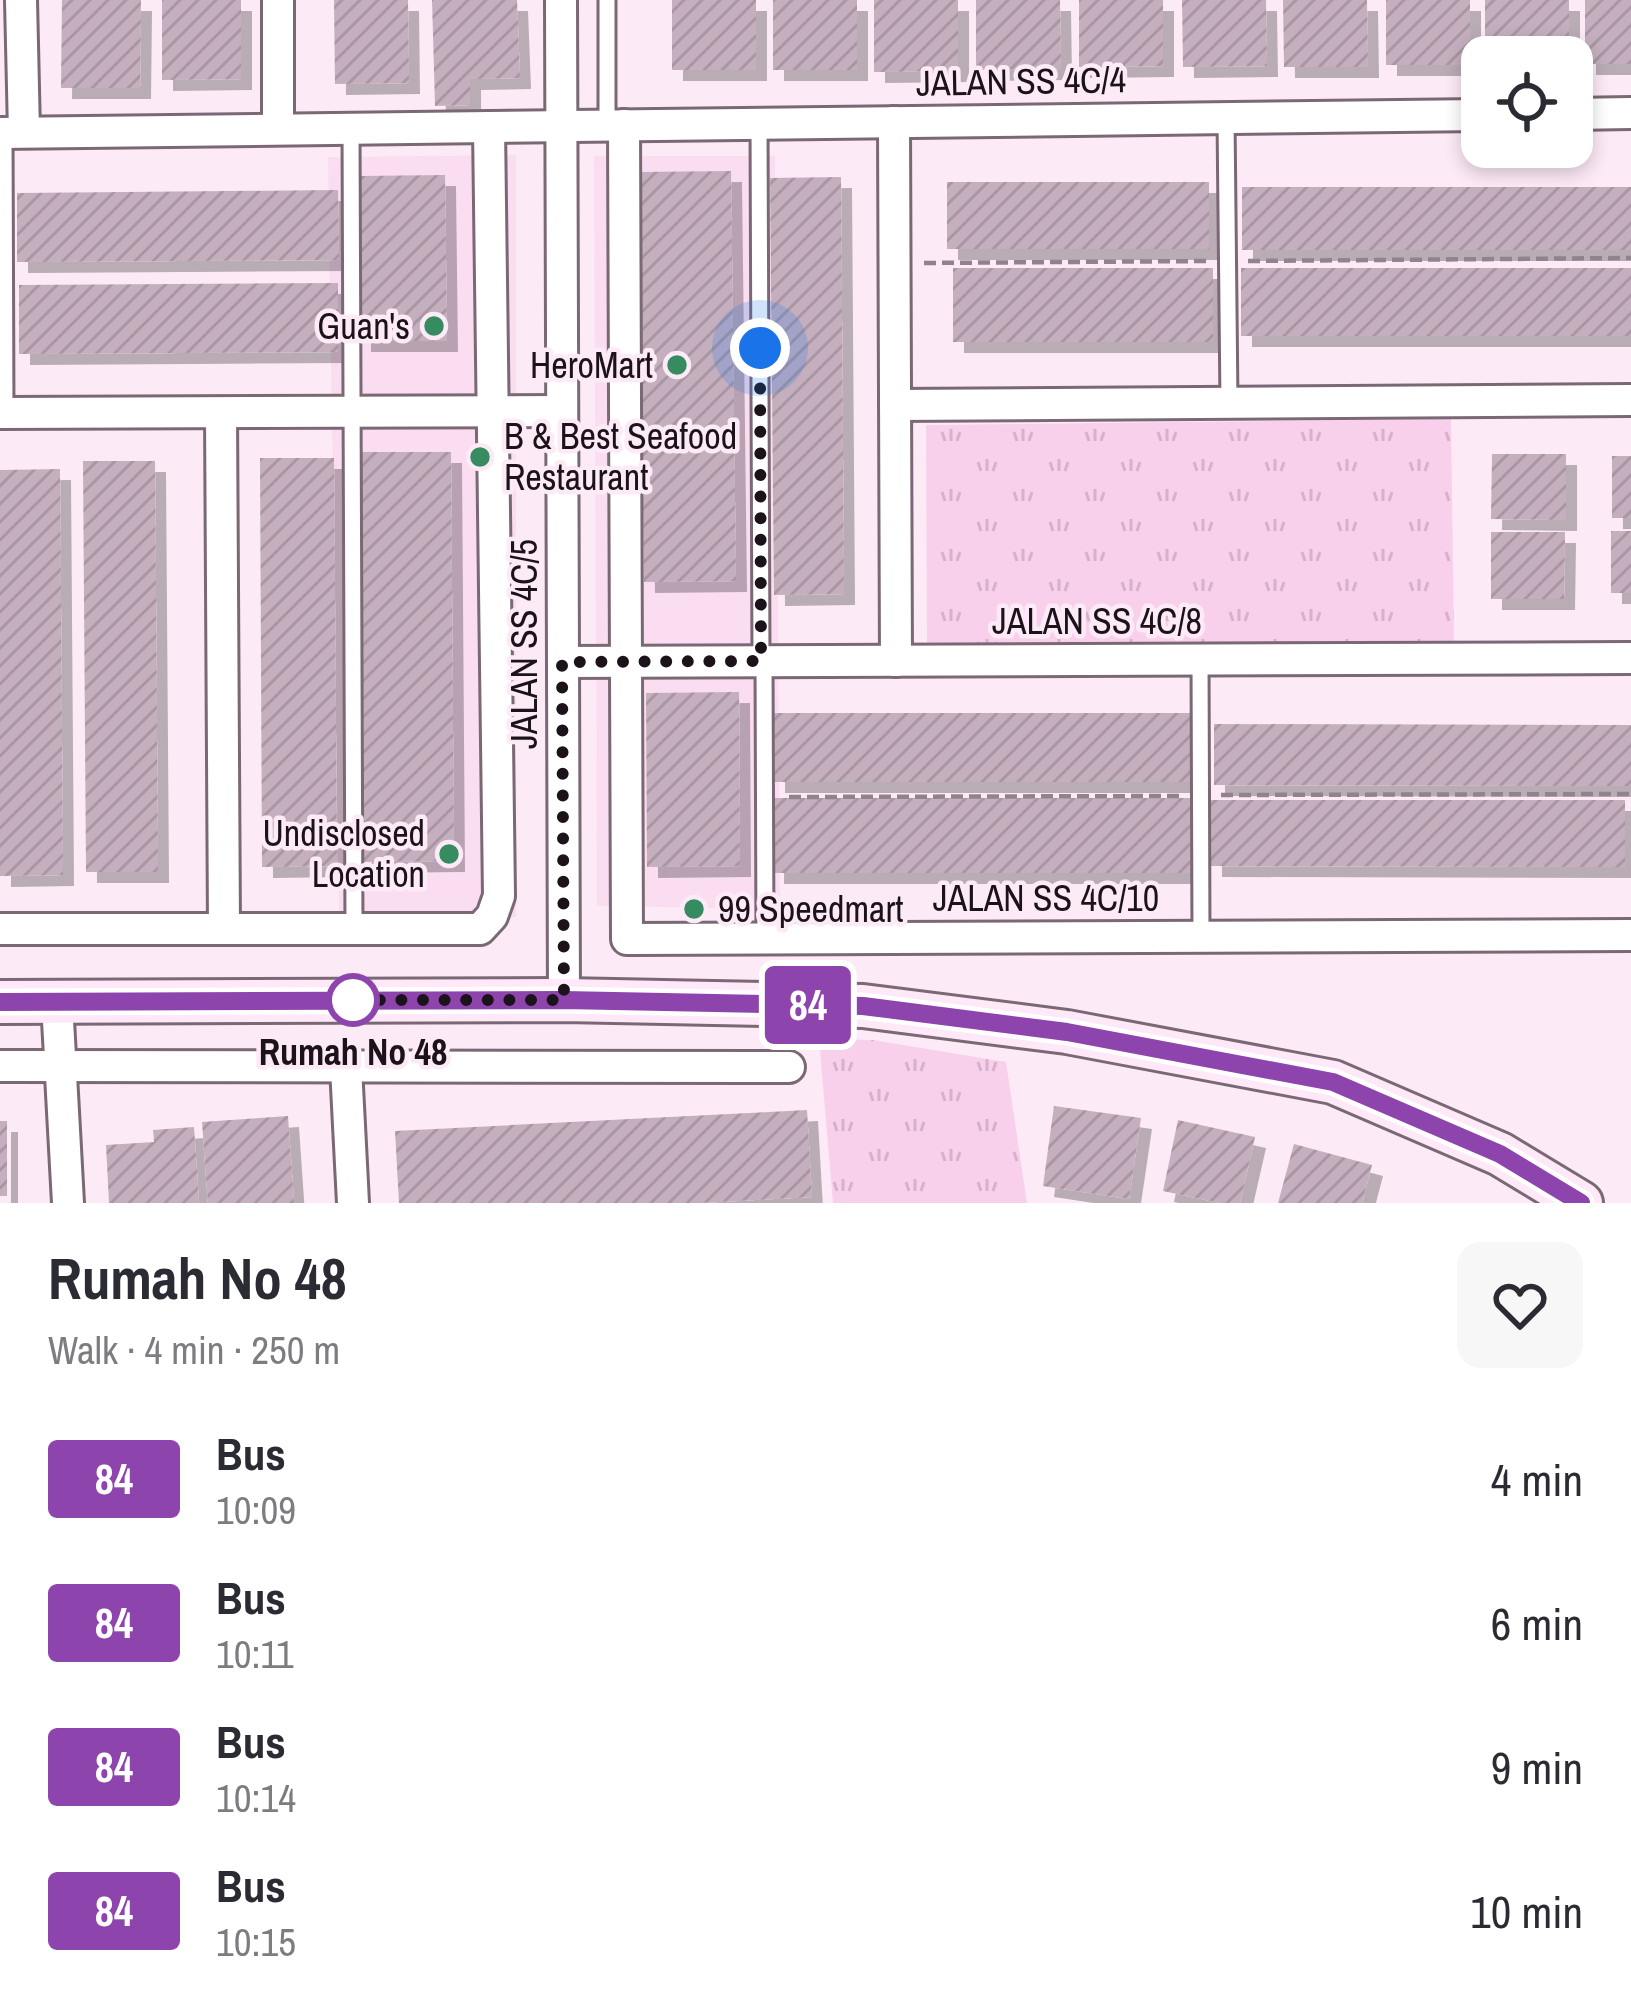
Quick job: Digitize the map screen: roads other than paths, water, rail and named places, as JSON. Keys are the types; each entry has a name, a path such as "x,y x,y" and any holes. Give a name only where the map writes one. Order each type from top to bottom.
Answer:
{"street":[{"path":"9,132 21,0"},
{"path":"278,0 278,129"},
{"name":"JALAN SS 4C/5","path":"561,0 564,1000"},
{"path":"1593,114 1631,113"},
{"name":"JALAN SS 4C/4","path":"9,132 1461,115"},
{"path":"894,122 896,661"},
{"name":"JALAN SS 4C/10","path":"615,125 627,939 1631,935"},
{"name":"JALAN SS 4C/5","path":"354,929 480,929 500,896 489,127"},
{"path":"895,405 1631,400"},
{"path":"2,413 562,411"},
{"path":"221,412 224,929"},
{"name":"JALAN SS 4C/8","path":"562,662 1631,658"},
{"path":"0,929 354,929"},
{"path":"0,1002 564,1000 863,1006 1067,1032 1333,1082 1500,1154 1581,1203"},
{"path":"57,1002 68,1203"},
{"path":"0,1066 789,1067"},
{"path":"346,1067 353,1203"}],"lane":[{"name":"JALAN SS 4C/10","path":"607,0 615,125"},
{"path":"1226,118 1229,403"},
{"path":"759,124 765,938"},
{"path":"351,128 354,929"},
{"path":"2,413 9,132"},
{"path":"1200,659 1201,936"}],"place":[{"name":"Guan's","path":"434,326"},
{"name":"HeroMart","path":"677,365"},
{"name":"B & Best Seafood Restaurant","path":"480,457"},
{"name":"Undisclosed Location","path":"449,854"},
{"name":"99 Speedmart","path":"694,909"},
{"name":"Rumah No 48","path":"353,1000"}]}
